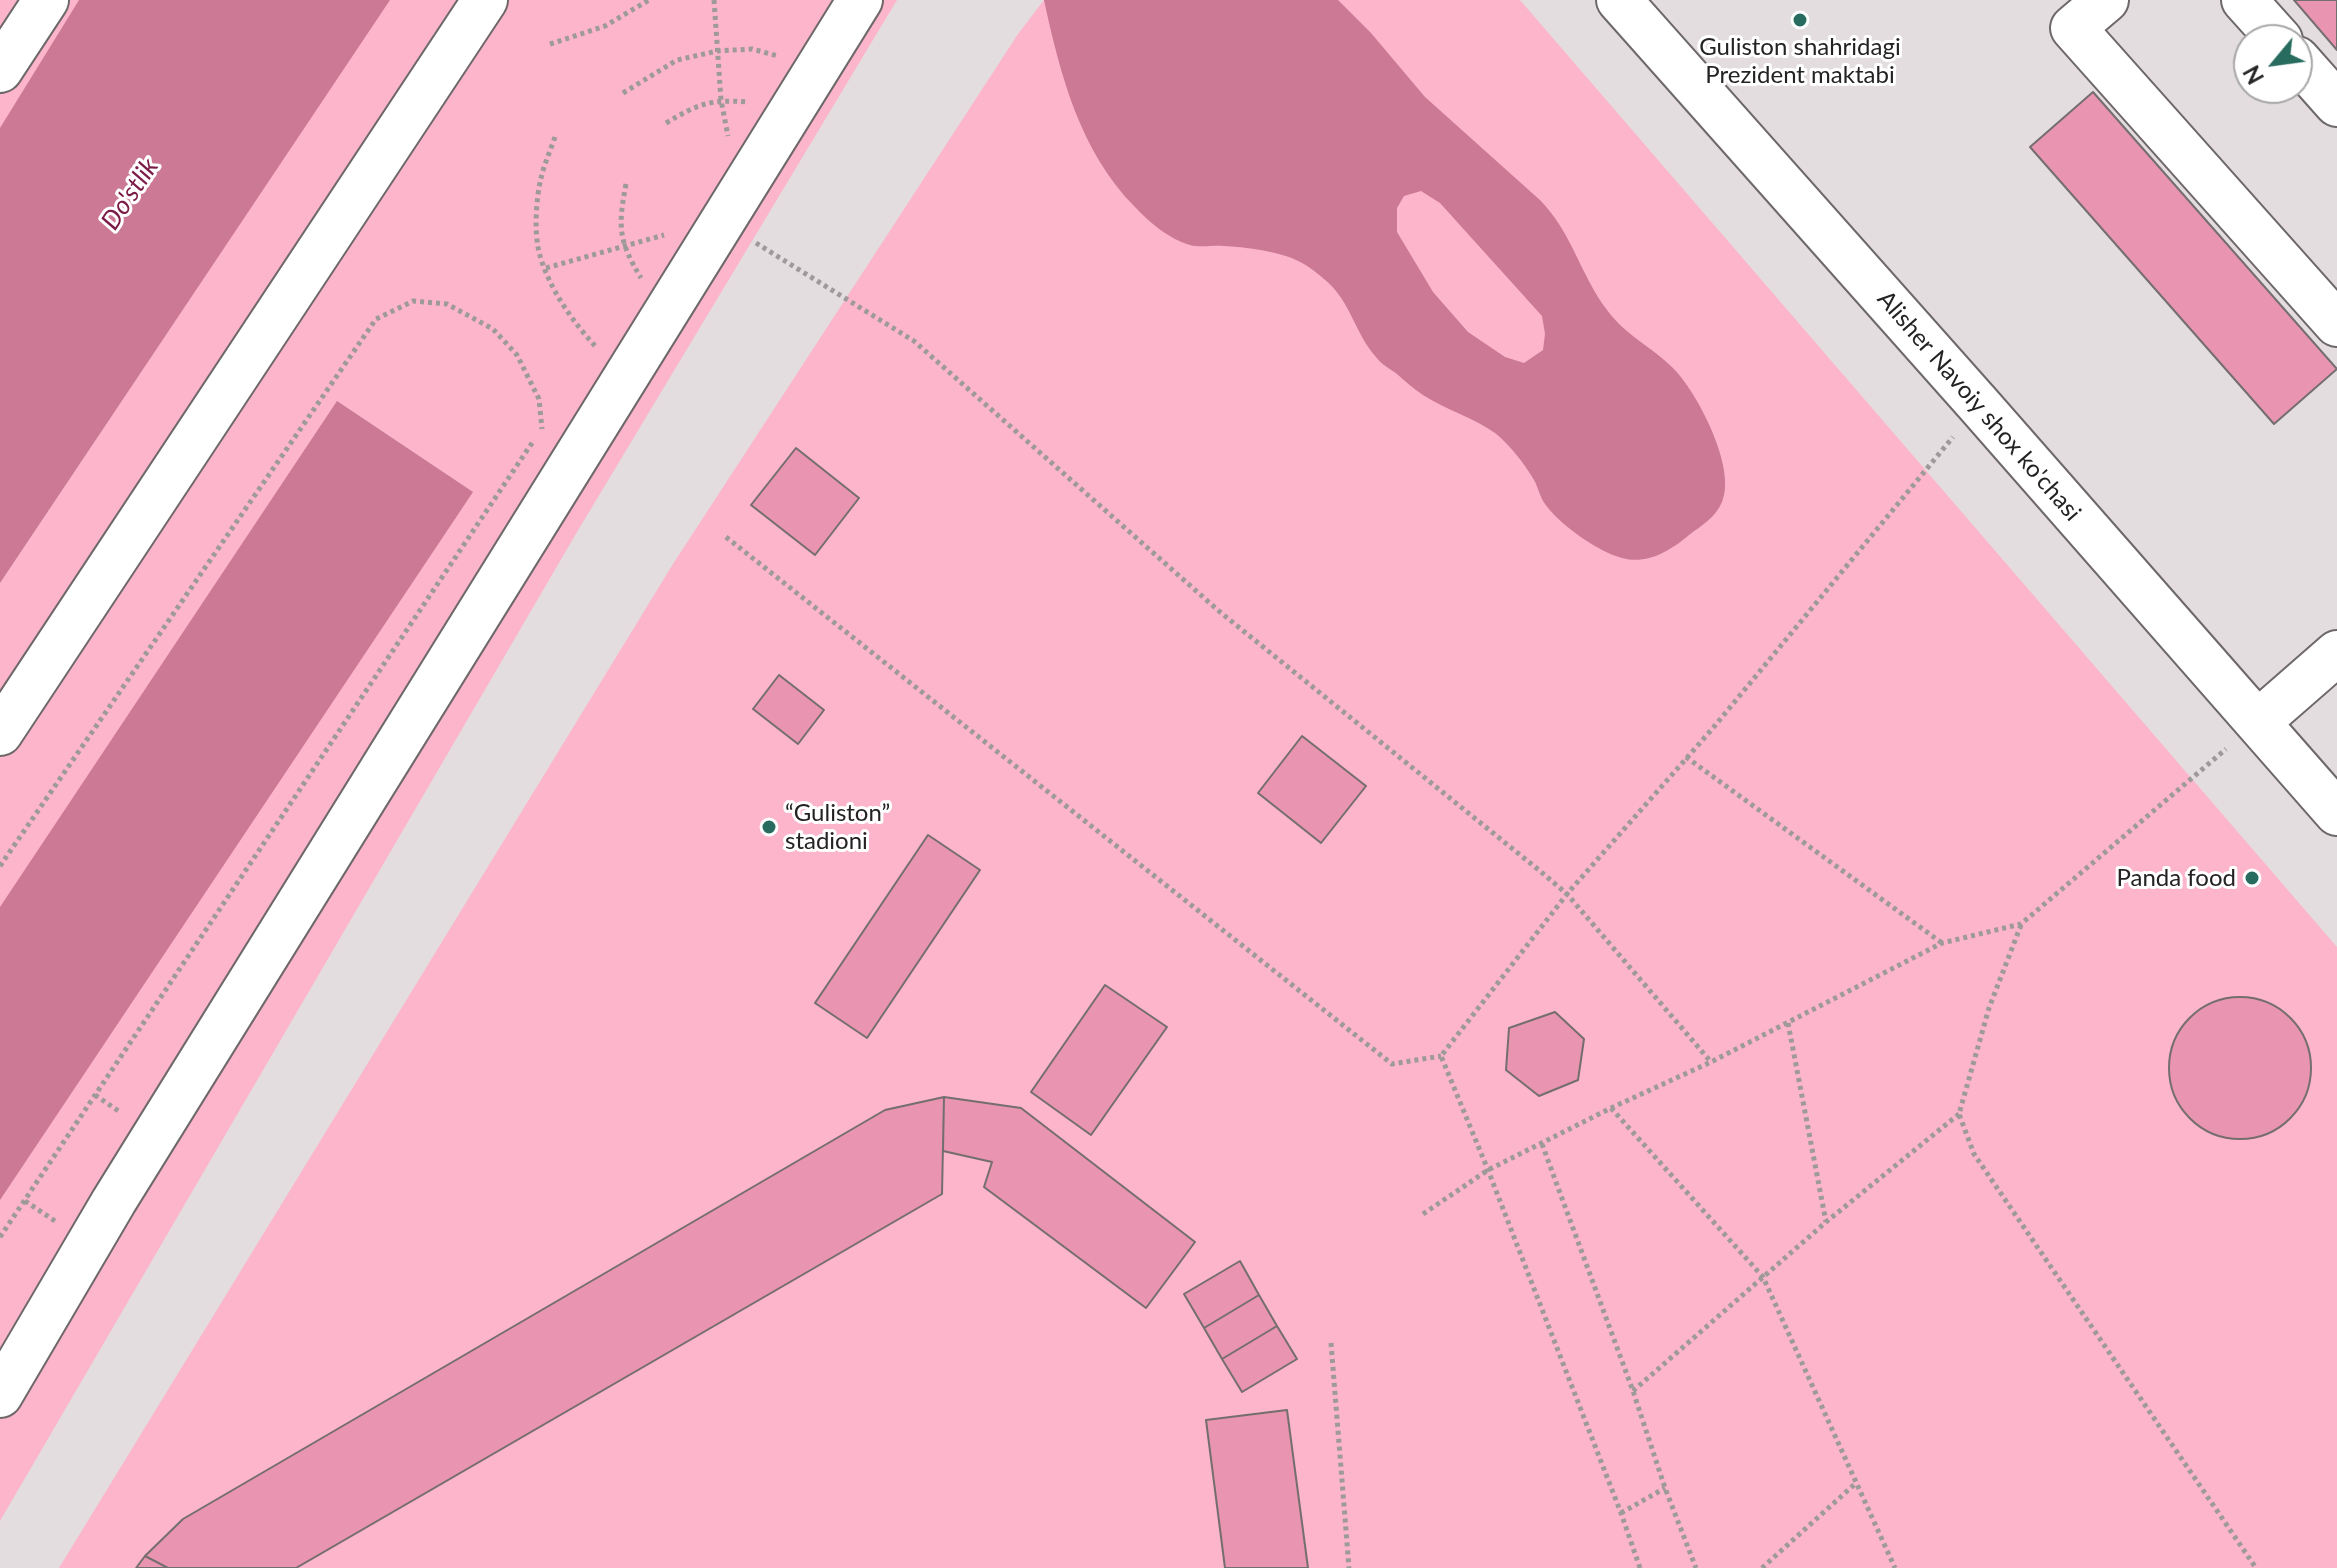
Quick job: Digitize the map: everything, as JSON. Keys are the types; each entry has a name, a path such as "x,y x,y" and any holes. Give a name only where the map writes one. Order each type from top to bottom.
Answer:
{"street":[{"path":"0,70 46,0"},
{"path":"0,733 485,0"},
{"path":"0,1395 114,1201 860,0"},
{"name":"Alisher Navoiy shox ko'chasi","path":"1619,0 2337,813"},
{"path":"2106,0 2073,28 2337,324"},
{"path":"2244,0 2266,24"},
{"path":"2313,77 2337,104"},
{"path":"2258,722 2337,653"}],"path":[{"path":"550,44 605,26 649,0"},
{"path":"714,0 721,100 729,141"},
{"path":"623,93 677,60 717,51 752,49 815,72"},
{"path":"666,123 692,107 721,100 760,102 791,112"},
{"path":"555,137 541,178 537,213 539,252 574,322 601,352 628,372"},
{"path":"626,184 619,220 624,247 646,286 671,305"},
{"path":"722,221 914,341 1220,612 1567,894 1711,1062"},
{"path":"546,268 665,235"},
{"path":"0,866 376,319 413,301 447,304 493,329 517,355 539,399 543,427 0,1237"},
{"path":"726,537 1392,1064 1441,1056 1567,894 1686,757 1979,405"},
{"path":"1423,1214 1488,1170 1711,1062 1942,943 2021,924 2258,722"},
{"path":"1686,757 1942,943"},
{"path":"1633,1391 1826,1222 1959,1114 1989,1008 2021,924"},
{"path":"1788,1023 1826,1222"},
{"path":"1441,1056 1488,1170 1640,1568"},
{"path":"1611,1108 1763,1277 1895,1568"},
{"path":"1959,1114 1974,1154 2256,1568"},
{"path":"1542,1144 1696,1568"},
{"path":"1331,1343 1349,1568"},
{"path":"1762,1568 1856,1483"},
{"path":"1621,1513 1665,1488"}],"shaded area":[{"path":"0,0 897,0 577,532 0,1521"},
{"path":"1044,0 1520,0 2337,947 2337,1568 59,1568 673,564 1018,34"}],"water":[{"name":"Do'stlik","path":"79,0 390,0 0,583 0,128"},
{"path":"1044,0 1338,0 1371,33 1425,97 1541,201 1561,227 1607,310 1622,327 1683,379 1712,431 1724,470 1725,487 1716,512 1674,546 1640,560 1612,555 1580,536 1545,504 1526,467 1501,438 1478,422 1423,395 1380,362 1340,296 1311,268 1288,257 1261,250 1190,245 1167,234 1141,213 1116,185 1086,137 1065,84","holes":["1421,191 1440,203 1542,316 1545,334 1543,350 1524,363 1505,357 1468,332 1433,292 1397,232 1397,208 1404,196"]},
{"path":"337,401 473,492 0,1200 0,907"}],"building":[{"path":"2294,0 2337,0 2337,50"},
{"path":"2093,92 2337,369 2274,424 2030,147"},
{"path":"796,448 859,498 815,555 751,505"},
{"path":"779,675 824,710 798,744 753,709"},
{"path":"1302,736 1366,786 1321,843 1258,793"},
{"path":"928,835 980,870 867,1038 815,1003"},
{"path":"1105,985 1167,1027 1091,1135 1031,1092"},
{"path":"2240,997 2267,1002 2290,1018 2306,1041 2311,1068 2306,1095 2290,1118 2267,1134 2240,1139 2213,1134 2190,1118 2174,1095 2169,1068 2174,1041 2190,1018 2213,1002"},
{"path":"1555,1012 1584,1039 1578,1080 1539,1096 1506,1070 1509,1028"},
{"path":"944,1097 1021,1108 1195,1242 1146,1308 984,1187 992,1162 943,1151"},
{"path":"944,1097 942,1194 296,1568 168,1568 145,1556 183,1519 885,1110"},
{"path":"1240,1261 1259,1295 1204,1328 1184,1294"},
{"path":"1259,1295 1277,1326 1222,1359 1204,1328"},
{"path":"1277,1326 1297,1359 1242,1392 1222,1359"},
{"path":"1287,1410 1308,1568 1225,1568 1206,1420"},
{"path":"145,1556 168,1568 136,1568"}],"place":[{"name":"Guliston shahridagi Prezident maktabi","path":"1800,20"},
{"name":"“Guliston” stadioni","path":"769,827"},
{"name":"Panda food","path":"2252,878"}]}
